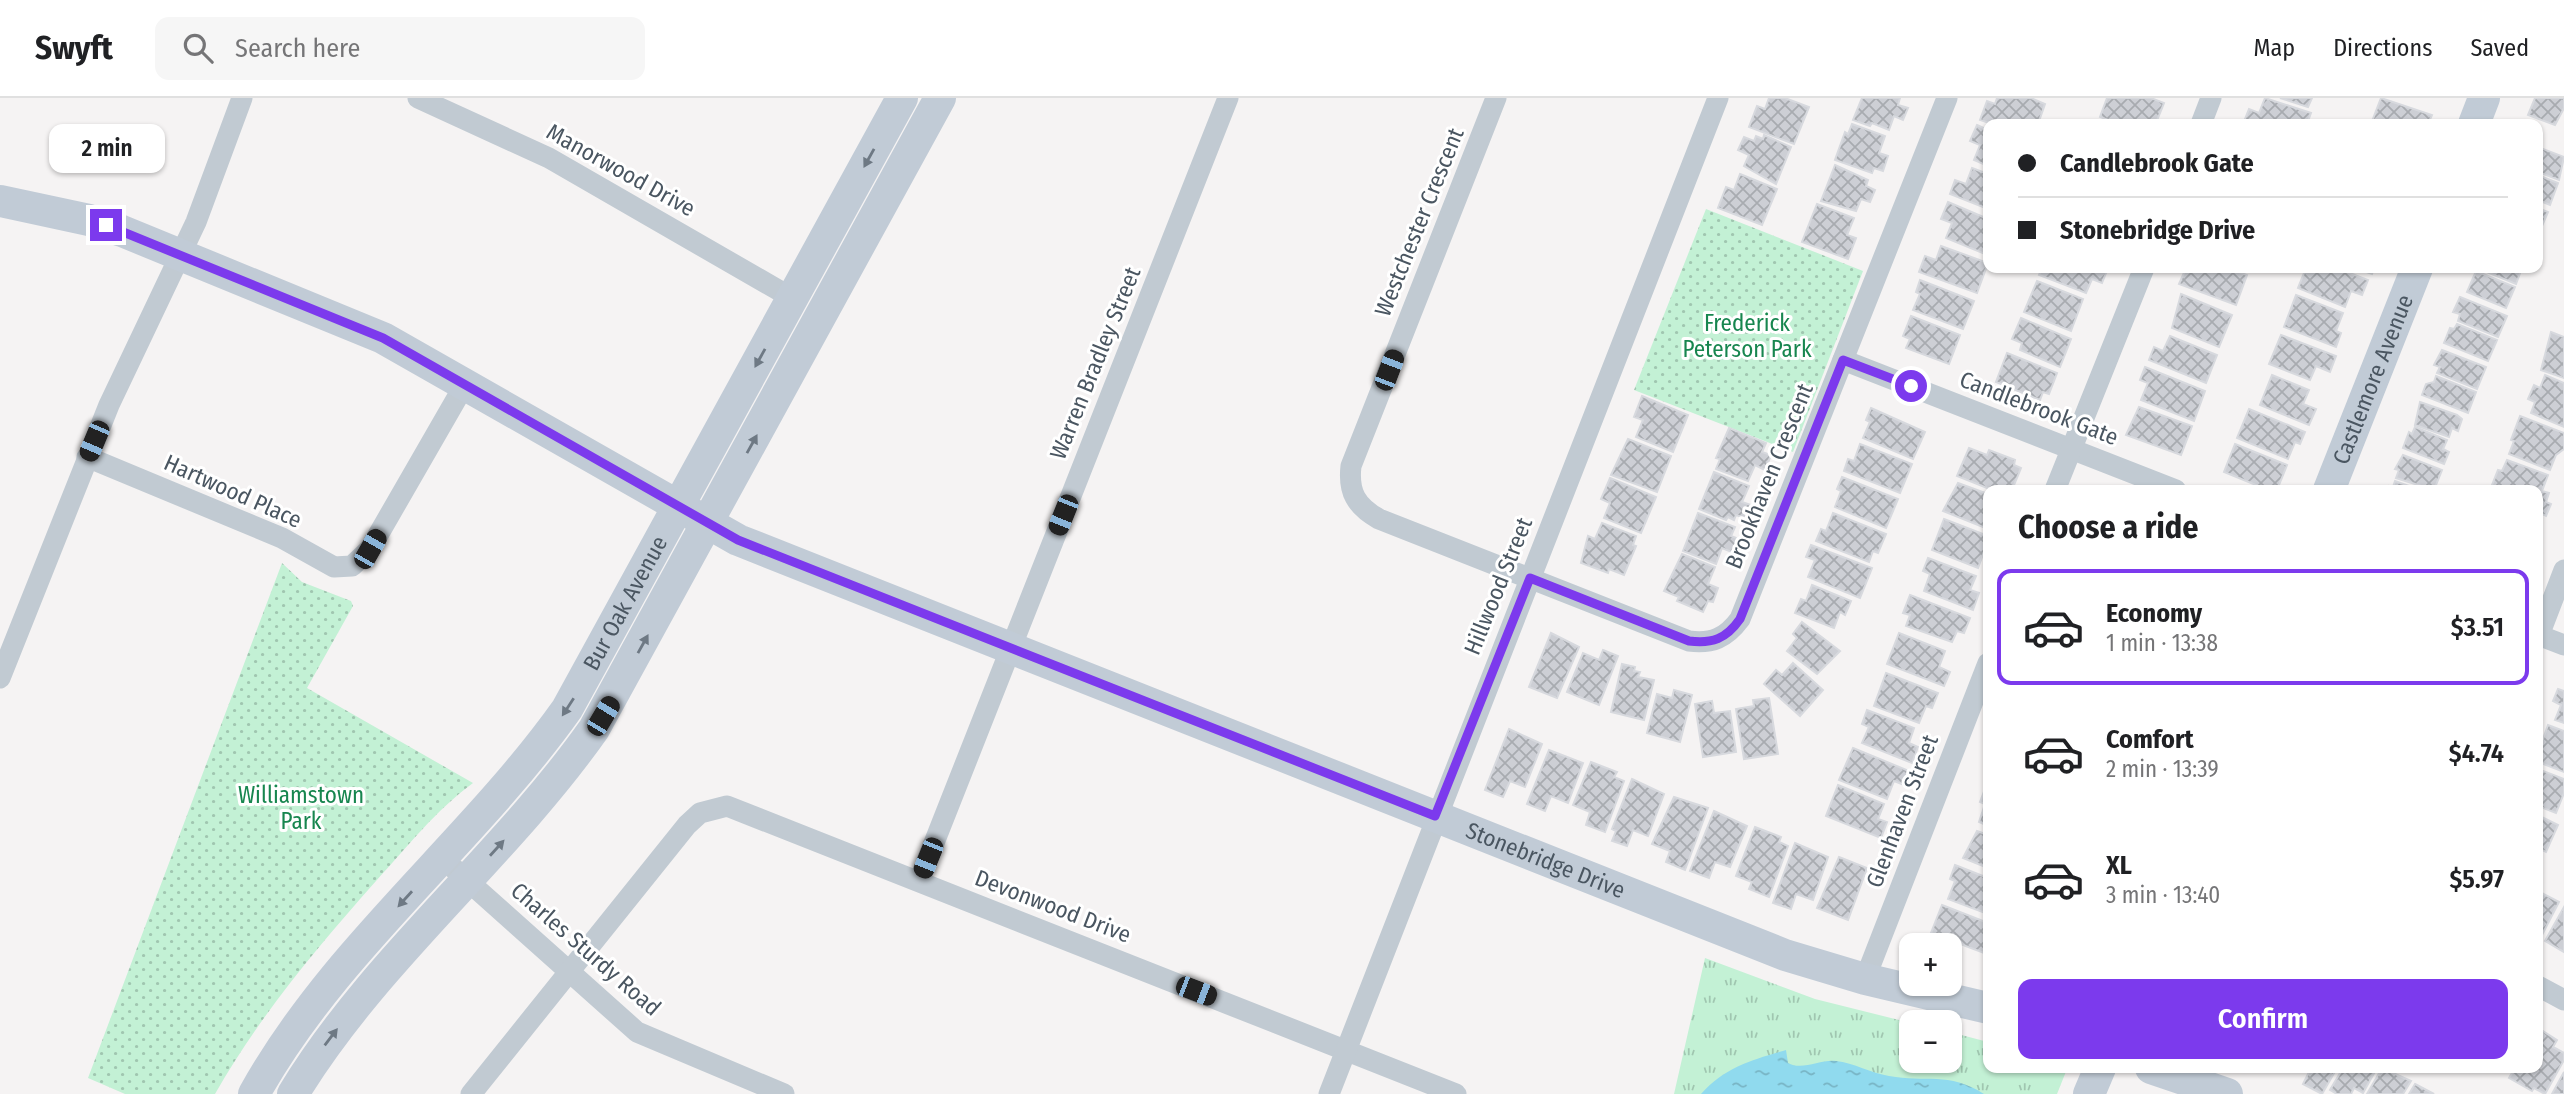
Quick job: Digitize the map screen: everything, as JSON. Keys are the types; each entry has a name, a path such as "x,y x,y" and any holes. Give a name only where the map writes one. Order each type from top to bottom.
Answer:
{"street":[{"path":"0,678 87,457 196,222 242,98"},
{"name":"Manorwood Drive","path":"418,98 549,158 793,298"},
{"path":"901,98 935,107"},
{"name":"Bur Oak Avenue","path":"254,1094 286,1041 318,998 516,777 567,709 901,98"},
{"name":"Warren Bradley Street","path":"919,881 1228,98"},
{"name":"Westchester Crescent","path":"1496,98 1351,466 1349,486 1356,502 1379,519 1530,578"},
{"name":"Hillwood Street","path":"1329,1094 1435,816 1718,98"},
{"name":"Brookhaven Crescent","path":"1530,578 1689,641 1704,643 1720,640 1740,619 1947,98"},
{"path":"2203,119 2211,98"},
{"path":"2475,119 2484,98"},
{"name":"Bur Oak Avenue","path":"293,1094 324,1047 359,1002 550,789 594,729 935,107"},
{"name":"Stonebridge Drive","path":"0,201 89,220 180,253 383,338 738,540 1785,955 1865,979 1983,1007"},
{"path":"2057,485 2142,273"},
{"name":"Castlemore Avenue","path":"2331,485 2415,273"},
{"name":"Candlebrook Gate","path":"1843,360 2163,485"},
{"name":"Hartwood Place","path":"87,457 282,538 323,563 343,568 352,566 370,549 465,384"},
{"path":"2543,623 2564,570"},
{"path":"2543,638 2564,645"},
{"name":"Glenhaven Street","path":"1865,979 1983,676"},
{"name":"Devonwood Drive","path":"569,973 687,825 700,813 718,807 740,810 1456,1094"},
{"name":"Charles Sturdy Road","path":"442,858 637,1032 655,1042 784,1094"},
{"path":"471,1094 569,973"},
{"path":"2543,989 2564,1000"},
{"path":"2089,1094 2098,1073"},
{"path":"2166,1073 2227,1094"}],"green space":[{"name":"Frederick Peterson Park","path":"1706,209 1863,271 1793,452 1634,390"},
{"name":"Williamstown Park","path":"282,563 302,582 351,601 353,606 307,688 473,783 422,829 311,957 251,1037 215,1094 125,1094 88,1078"},
{"path":"1705,958 1815,999 1899,1020 1899,1073 1962,1073 1962,1035 1983,1041 1983,1073 2065,1073 2057,1094 1674,1094"}],"water":[{"path":"1786,1050 1788,1063 1793,1065 1836,1061 1889,1076 1959,1082 1984,1094 1701,1094 1729,1071 1750,1061"}],"building":[{"path":"1769,98 1785,98 1809,107 1794,144 1749,127 1757,106 1765,109"},
{"path":"1862,98 1900,98 1898,105 1908,108 1903,120 1894,116 1889,130 1872,123 1870,126 1853,120"},
{"path":"1997,98 2031,98 2045,104 2040,119 1980,120 1987,101 1995,104"},
{"path":"2107,98 2151,98 2164,103 2158,119 2100,117"},
{"path":"2265,98 2311,113 2309,119 2245,119 2249,109 2259,113"},
{"path":"2280,98 2312,98 2308,107"},
{"path":"2381,98 2432,115 2430,119 2373,119"},
{"path":"2535,98 2564,98 2564,108 2555,125 2528,115"},
{"path":"1852,124 1885,136 1879,153 1888,156 1883,171 1874,168 1872,173 1835,160 1845,132 1848,134"},
{"path":"1977,125 1983,128 1983,164 1974,160 1980,145 1970,141"},
{"path":"1764,135 1791,147 1776,184 1744,166 1749,155 1738,150 1744,137 1754,141 1756,136 1763,139"},
{"path":"2543,149 2564,157 2559,180 2543,174"},
{"path":"1835,165 1868,180 1866,186 1875,190 1870,202 1861,199 1856,211 1821,201"},
{"path":"1972,168 1983,172 1983,207 1950,194 1955,180 1966,184"},
{"path":"1740,174 1777,189 1762,225 1718,208 1726,187 1734,190"},
{"path":"2543,177 2558,183 2550,205 2543,202"},
{"path":"1948,202 1983,217 1983,253 1946,238 1952,223 1941,219"},
{"path":"1817,204 1854,218 1847,235 1856,238 1848,259 1802,242"},
{"path":"2543,210 2548,212 2543,224"},
{"path":"1941,246 1983,261 1984,273 1977,293 1919,272 1925,256 1936,260"},
{"path":"2106,273 2102,283 2092,279 2086,293 2039,275"},
{"path":"2184,273 2247,275 2236,305 2179,284"},
{"path":"2304,273 2350,273 2368,280 2362,295 2351,291 2345,307 2298,288"},
{"path":"2475,273 2515,287 2506,308 2467,292"},
{"path":"2489,273 2520,273 2516,284"},
{"path":"1920,280 1974,301 1963,329 1913,310 1920,294 1916,292"},
{"path":"2037,281 2083,299 2071,331 2024,312"},
{"path":"2181,294 2232,315 2219,347 2172,328"},
{"path":"2296,295 2343,313 2336,331 2341,333 2336,347 2284,327"},
{"path":"2460,297 2507,316 2498,337 2458,321 2460,314 2453,312"},
{"path":"1911,316 1960,335 1949,364 1906,348 1910,339 1903,336"},
{"path":"2021,318 2071,339 2060,367 2020,350 2022,343 2012,339"},
{"path":"2457,324 2497,340 2488,361 2444,343 2450,328 2454,329"},
{"path":"2551,332 2564,337 2564,378 2541,370"},
{"path":"2281,335 2336,356 2330,372 2316,366 2310,380 2269,364"},
{"path":"2170,336 2217,355 2206,383 2149,360 2154,347 2163,351"},
{"path":"2442,350 2486,367 2477,389 2437,373 2440,367 2434,365"},
{"path":"2007,353 2057,373 2049,394 2043,392 2040,400 1996,382"},
{"path":"2145,367 2205,391 2194,421 2141,400 2148,383 2140,380"},
{"path":"2272,375 2309,390 2303,404 2316,409 2309,425 2260,405"},
{"path":"2545,375 2564,383 2564,427 2531,413 2535,402 2528,399 2534,385 2540,388"},
{"path":"2436,376 2476,392 2468,413 2422,395 2426,384 2434,382"},
{"path":"1642,396 1688,415 1673,452 1636,437 1643,420 1634,417"},
{"path":"2420,402 2457,415 2462,419 2458,431 2452,428 2449,437 2415,425"},
{"path":"2139,407 2192,426 2181,455 2126,435"},
{"path":"1871,408 1925,432 1913,459 1863,438 1870,422 1866,420"},
{"path":"2249,409 2305,432 2300,444 2295,442 2288,459 2237,438"},
{"path":"2520,416 2564,433 2564,449 2556,455 2550,470 2509,454"},
{"path":"2415,427 2447,440 2443,449 2449,452 2444,464 2403,448 2409,432 2412,434"},
{"path":"1729,428 1766,443 1762,452 1771,455 1765,470 1755,465 1748,481 1716,469 1720,459 1716,458"},
{"path":"1628,439 1671,456 1657,492 1611,475"},
{"path":"1860,444 1912,464 1900,493 1844,471 1848,459 1854,461"},
{"path":"2235,444 2287,465 2279,485 2256,485 2224,472"},
{"path":"1969,448 1987,455 1989,450 2015,460 2014,465 2021,468 2014,485 1983,486 1957,476"},
{"path":"2403,455 2442,470 2436,485 2418,485 2396,478 2399,470 2395,469"},
{"path":"2507,460 2548,475 2543,488 2543,485 2492,485 2498,470 2502,471"},
{"path":"1714,472 1749,486 1742,502 1751,505 1745,518 1736,515 1734,520 1728,517 1726,520 1699,509"},
{"path":"1842,477 1898,499 1886,528 1835,507 1841,491 1837,489"},
{"path":"1610,478 1656,497 1641,533 1604,518 1610,503 1601,499"},
{"path":"1958,483 1983,492 1983,527 1943,511"},
{"path":"2543,491 2549,493 2546,502 2551,504 2546,516 2543,514"},
{"path":"1698,513 1735,527 1731,536 1739,539 1734,553 1722,548 1716,564 1683,551"},
{"path":"1833,513 1886,534 1878,553 1873,551 1869,562 1816,541 1821,529 1826,531"},
{"path":"1944,519 1983,534 1983,555 1978,568 1932,550"},
{"path":"1602,523 1636,536 1633,545 1636,546 1624,575 1609,569 1608,573 1581,563 1588,536 1595,539"},
{"path":"1811,545 1872,568 1860,598 1808,577 1815,560 1806,557"},
{"path":"1682,554 1715,567 1708,584 1718,588 1713,602 1708,601 1703,612 1677,601 1679,597 1664,591"},
{"path":"1928,558 1976,576 1970,590 1979,593 1973,610 1924,591 1930,574 1923,571"},
{"path":"1812,585 1851,601 1845,615 1840,612 1834,628 1795,613 1801,599 1806,601"},
{"path":"1910,595 1970,618 1964,633 1957,631 1952,642 1906,626 1910,615 1903,613"},
{"path":"1802,622 1840,651 1817,674 1787,651 1797,638 1793,634"},
{"path":"1551,633 1579,647 1557,698 1529,687"},
{"path":"1899,633 1945,651 1939,667 1950,672 1944,686 1887,664"},
{"path":"1603,650 1618,656 1599,705 1567,692 1583,653 1599,660"},
{"path":"1793,663 1823,690 1800,716 1764,684 1776,670 1782,675"},
{"path":"1622,664 1635,667 1634,671 1640,672 1638,677 1654,680 1644,720 1611,712"},
{"path":"1886,673 1938,693 1932,708 1926,706 1919,723 1874,706"},
{"path":"2558,689 2564,691 2564,723 2555,720 2561,705 2553,701"},
{"path":"1674,690 1692,695 1680,742 1647,733 1657,694 1672,698"},
{"path":"1769,698 1778,754 1744,759 1736,709 1754,706 1753,700"},
{"path":"1712,701 1714,713 1730,711 1736,752 1703,757 1695,704"},
{"path":"1867,710 1914,728 1909,743 1918,747 1912,763 1862,743 1869,727 1862,724"},
{"path":"2548,725 2564,731 2564,772 2543,764 2543,739"},
{"path":"1509,729 1542,744 1525,787 1510,781 1503,797 1485,790"},
{"path":"1853,748 1909,771 1904,785 1894,781 1887,799 1839,780"},
{"path":"1549,750 1583,763 1568,803 1551,796 1545,811 1527,804"},
{"path":"1591,762 1617,772 1614,777 1624,781 1605,832 1586,825 1590,812 1573,805"},
{"path":"2543,771 2564,779 2564,793 2556,813 2543,808"},
{"path":"1632,779 1664,794 1648,836 1633,830 1627,846 1612,841 1616,831 1612,829"},
{"path":"1838,785 1884,804 1878,819 1887,822 1881,838 1826,816"},
{"path":"1674,797 1708,808 1685,870 1666,862 1670,851 1652,844"},
{"path":"1714,811 1747,826 1730,867 1715,862 1709,878 1690,871"},
{"path":"2543,818 2558,825 2546,852 2543,850"},
{"path":"1755,827 1781,837 1779,842 1788,846 1769,897 1749,889 1752,882 1736,876"},
{"path":"1977,831 1983,833 1983,866 1963,858"},
{"path":"1795,843 1828,857 1813,900 1796,894 1791,909 1773,903"},
{"path":"1839,857 1867,868 1848,920 1817,908"},
{"path":"1955,865 1983,876 1983,912 1948,899 1955,881 1950,879"},
{"path":"2543,894 2559,902 2543,933"},
{"path":"1942,905 1983,921 1983,953 1962,945 1962,933 1931,933"},
{"path":"2564,907 2564,952 2545,941"},
{"path":"2543,1031 2557,1040 2553,1047 2564,1053 2564,1060 2545,1094 2534,1088 2532,1091 2509,1078 2512,1073 2543,1073"},
{"path":"2564,1072 2564,1094 2552,1094"},
{"path":"2308,1073 2334,1073 2322,1094 2303,1084"},
{"path":"2340,1073 2374,1073 2363,1093 2354,1088 2351,1094 2337,1094 2330,1090"},
{"path":"2379,1073 2393,1073 2411,1081 2403,1094 2367,1094"},
{"path":"2415,1084 2434,1094 2409,1094"}],"route":[{"path":"106,225 141,237 383,338 738,540 1435,816 1530,578 1689,641 1704,643 1720,640 1732,631 1740,619 1843,360 1911,386"}]}
